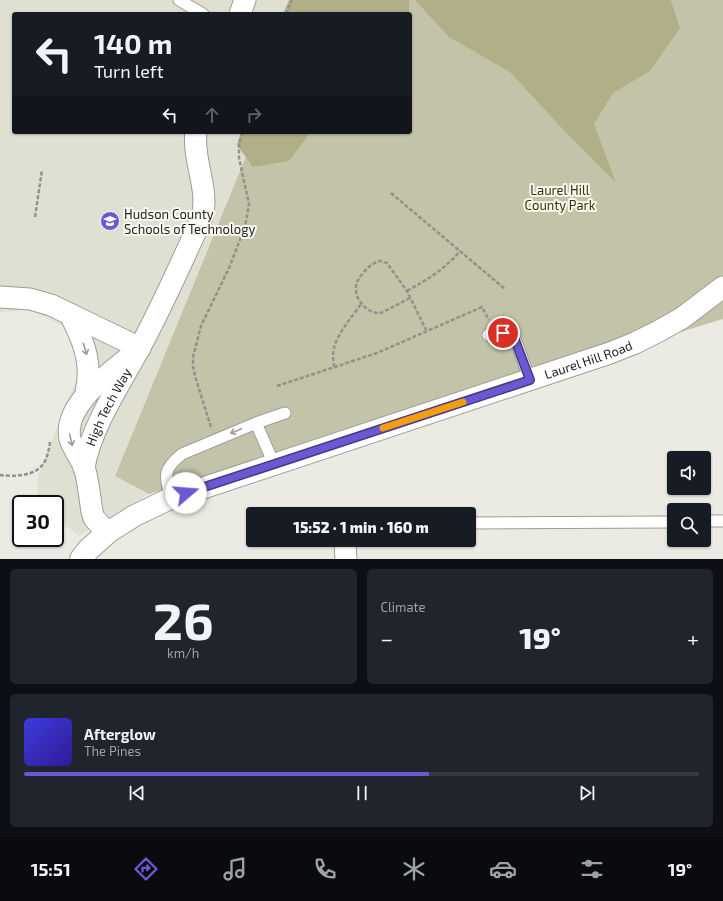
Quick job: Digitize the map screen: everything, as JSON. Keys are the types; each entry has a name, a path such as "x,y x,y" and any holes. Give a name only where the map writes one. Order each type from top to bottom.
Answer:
{"street":[{"path":"241,12 245,0"},
{"name":"High Tech Way","path":"84,468 86,455 95,433 113,396 140,348 205,210 195,149 196,134"},
{"name":"Laurel Hill Road","path":"107,534 134,516 171,498 635,344 682,318 723,287"},
{"path":"0,297 19,297 41,301 140,348"},
{"name":"High Tech Way","path":"70,314 87,355 88,370 86,394"},
{"name":"High Tech Way","path":"107,534 94,518 84,468 72,446 70,434 74,414 78,405 86,394 140,348"},
{"path":"81,559 88,550 107,534"}],"lane":[{"path":"179,0 200,12"},
{"path":"488,335 503,333 508,334 515,340 530,380"},
{"path":"171,498 166,478 169,466 182,454 256,423 285,413"},
{"path":"256,423 274,464"},
{"path":"711,522 723,521"},
{"path":"476,523 667,522"}],"path":[{"path":"287,12 292,0"},
{"path":"216,440 208,421 193,366 201,326 229,268 245,226 249,204 239,158 239,143 242,134"},
{"path":"35,217 42,170"},
{"path":"391,193 505,289"},
{"path":"407,291 446,267 460,251"},
{"path":"410,298 381,313 376,313 362,304 357,294 356,286 358,279 376,262 382,261 387,263 407,291 427,332"},
{"path":"334,368 332,353 335,345 339,336 362,304"},
{"path":"276,386 377,353 482,307 488,320 493,319"},
{"path":"0,475 8,476 28,474 42,466 48,454 51,438"}],"shaded area":[{"name":"Hudson County Schools of Technology","path":"0,0 310,0 305,12 12,12 12,134 255,134 115,476 149,494 79,536 64,524 64,495 37,495 38,476 82,365 64,327 30,310 0,312"},
{"path":"289,0 409,0 409,12 284,12"},
{"path":"415,0 670,0 680,28 650,71 613,93 594,124 616,183 557,123 510,72 449,37"},
{"path":"240,134 309,134 289,161 253,167 237,145"}],"green space":[{"name":"Laurel Hill County Park","path":"310,0 723,0 723,319 149,494 115,476 255,134 412,134 412,12 305,12"}],"slow traffic":[{"path":"383,428 463,402"}],"place":[{"name":"Hudson County Schools of Technology","path":"110,221"}],"route":[{"path":"186,493 530,380 515,340 512,336 503,333"}]}
